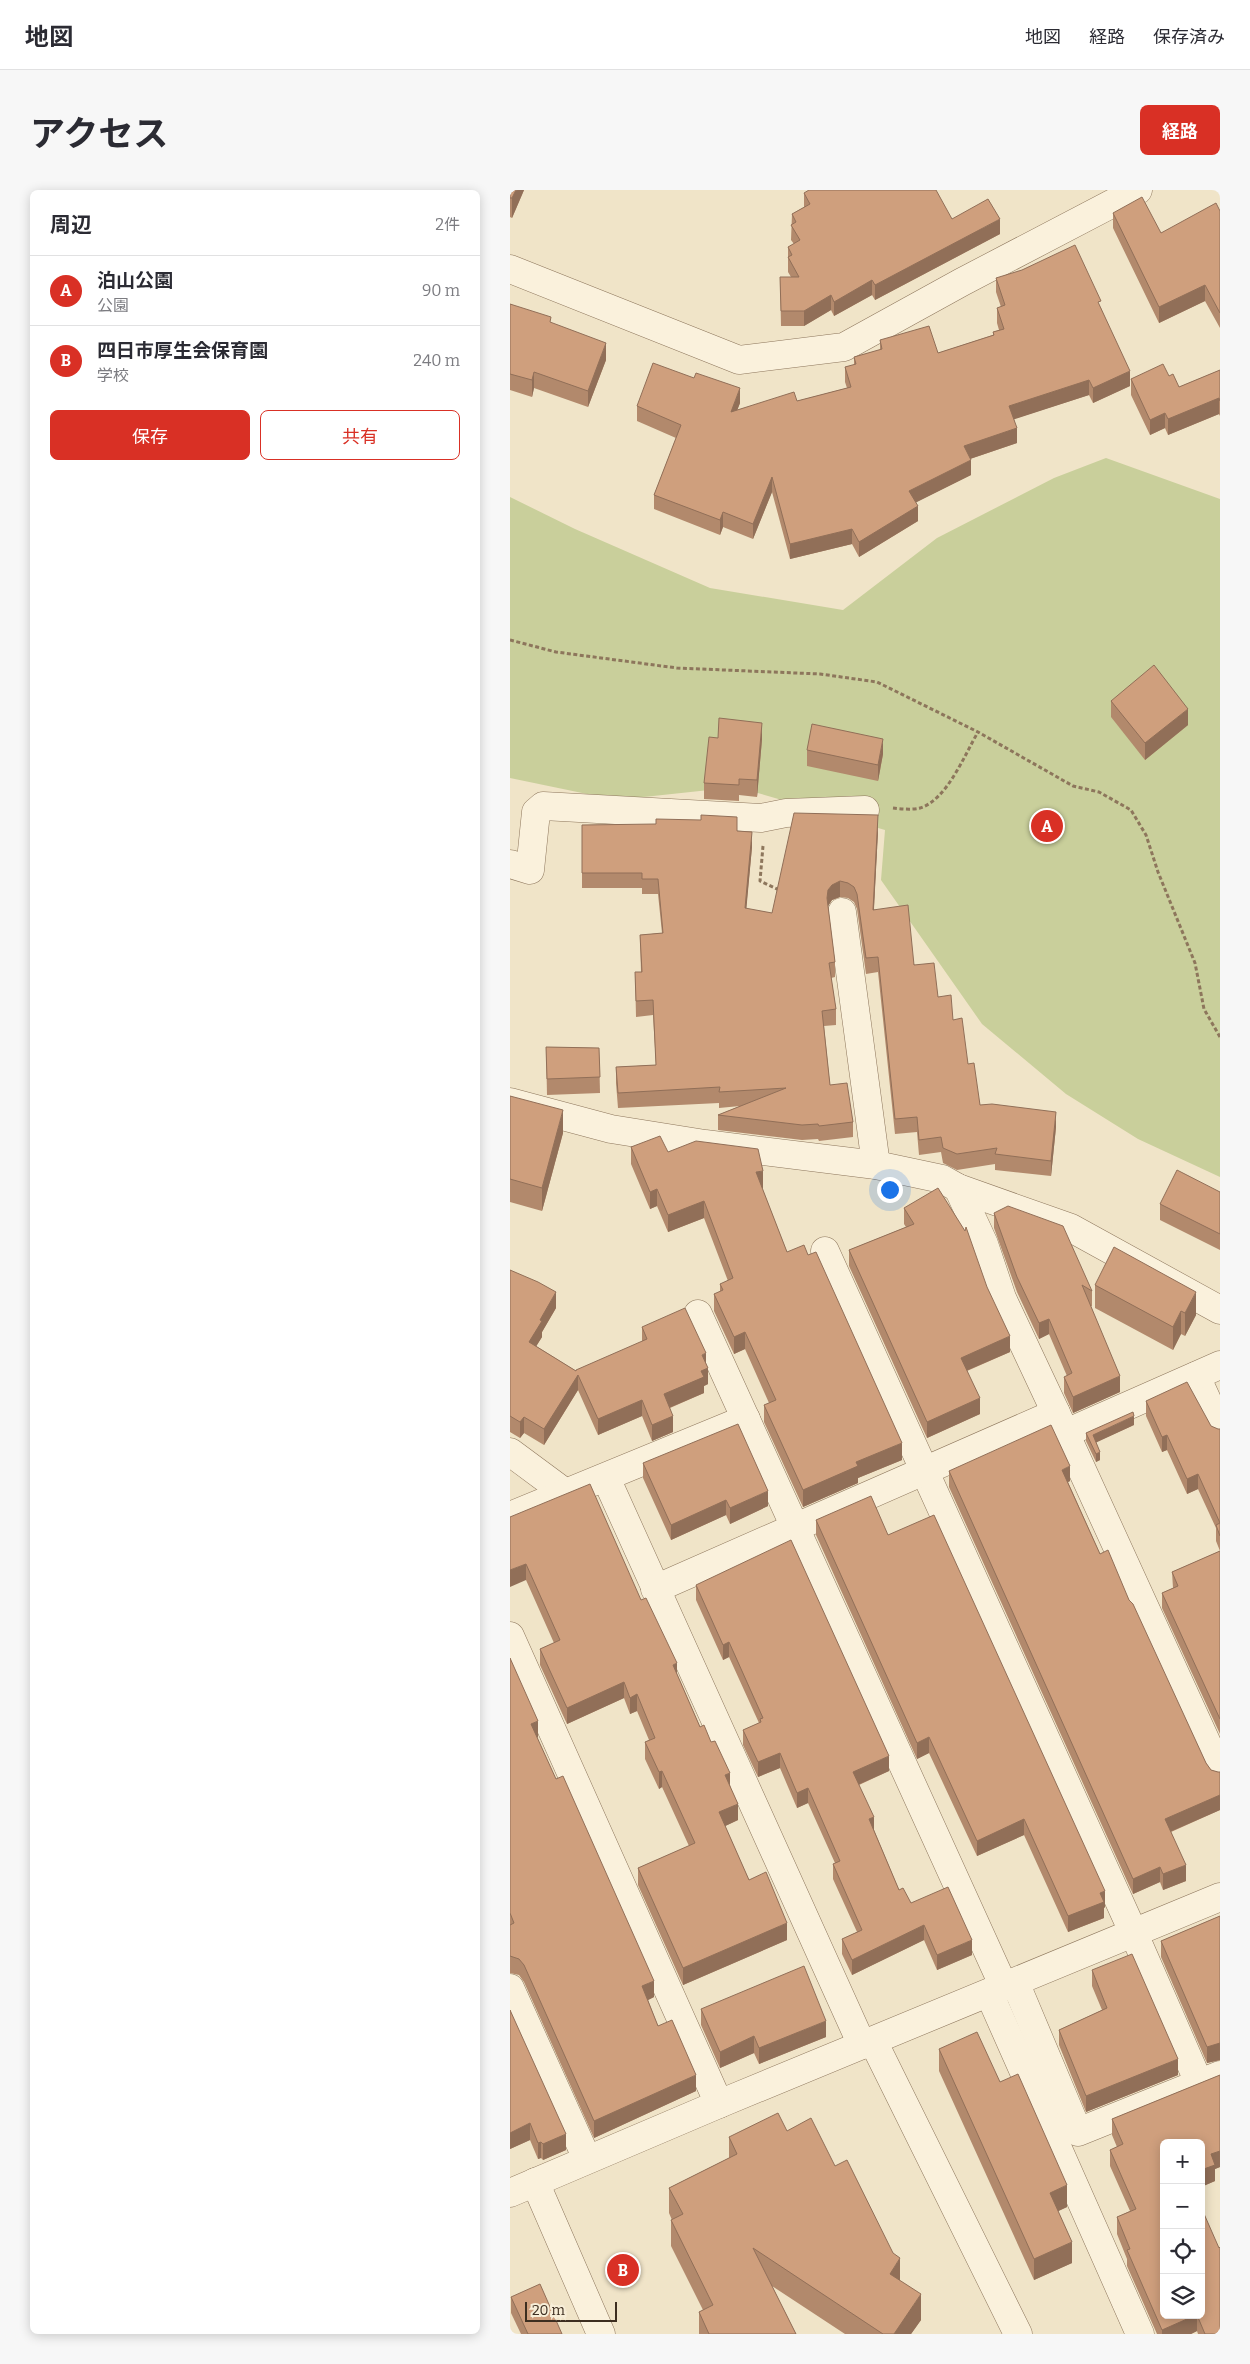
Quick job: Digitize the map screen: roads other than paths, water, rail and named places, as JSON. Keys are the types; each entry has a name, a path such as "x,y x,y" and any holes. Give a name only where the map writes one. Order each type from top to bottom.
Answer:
{"street":[{"path":"510,269 739,360 844,347 970,277 1138,190"},
{"path":"510,864 530,870 536,812 543,806 761,818 786,813 865,810"},
{"path":"842,912 876,1165"},
{"path":"510,1102 611,1129 705,1144 876,1165 942,1180 958,1188 1071,1228 1220,1310"},
{"path":"958,1188 984,1244 1002,1298 1220,1772"},
{"path":"698,1314 1003,1987 1078,2132 1209,2079 1134,1934 825,1250"},
{"path":"654,1589 925,1471 1208,1370 1220,1428"},
{"path":"510,1516 564,1492 606,1478 746,1419"},
{"path":"510,1452 564,1492"},
{"path":"606,1478 654,1589 868,2043 1018,2334"},
{"path":"510,1636 718,2104"},
{"path":"510,2193 718,2104 1220,1897"},
{"path":"1003,1987 1140,2334"},
{"path":"510,1988 587,2159"},
{"path":"535,2182 601,2334"}],"place":[{"name":"泊山公園","path":"1047,826"},
{"name":"四日市厚生会保育園","path":"623,2270"}]}
